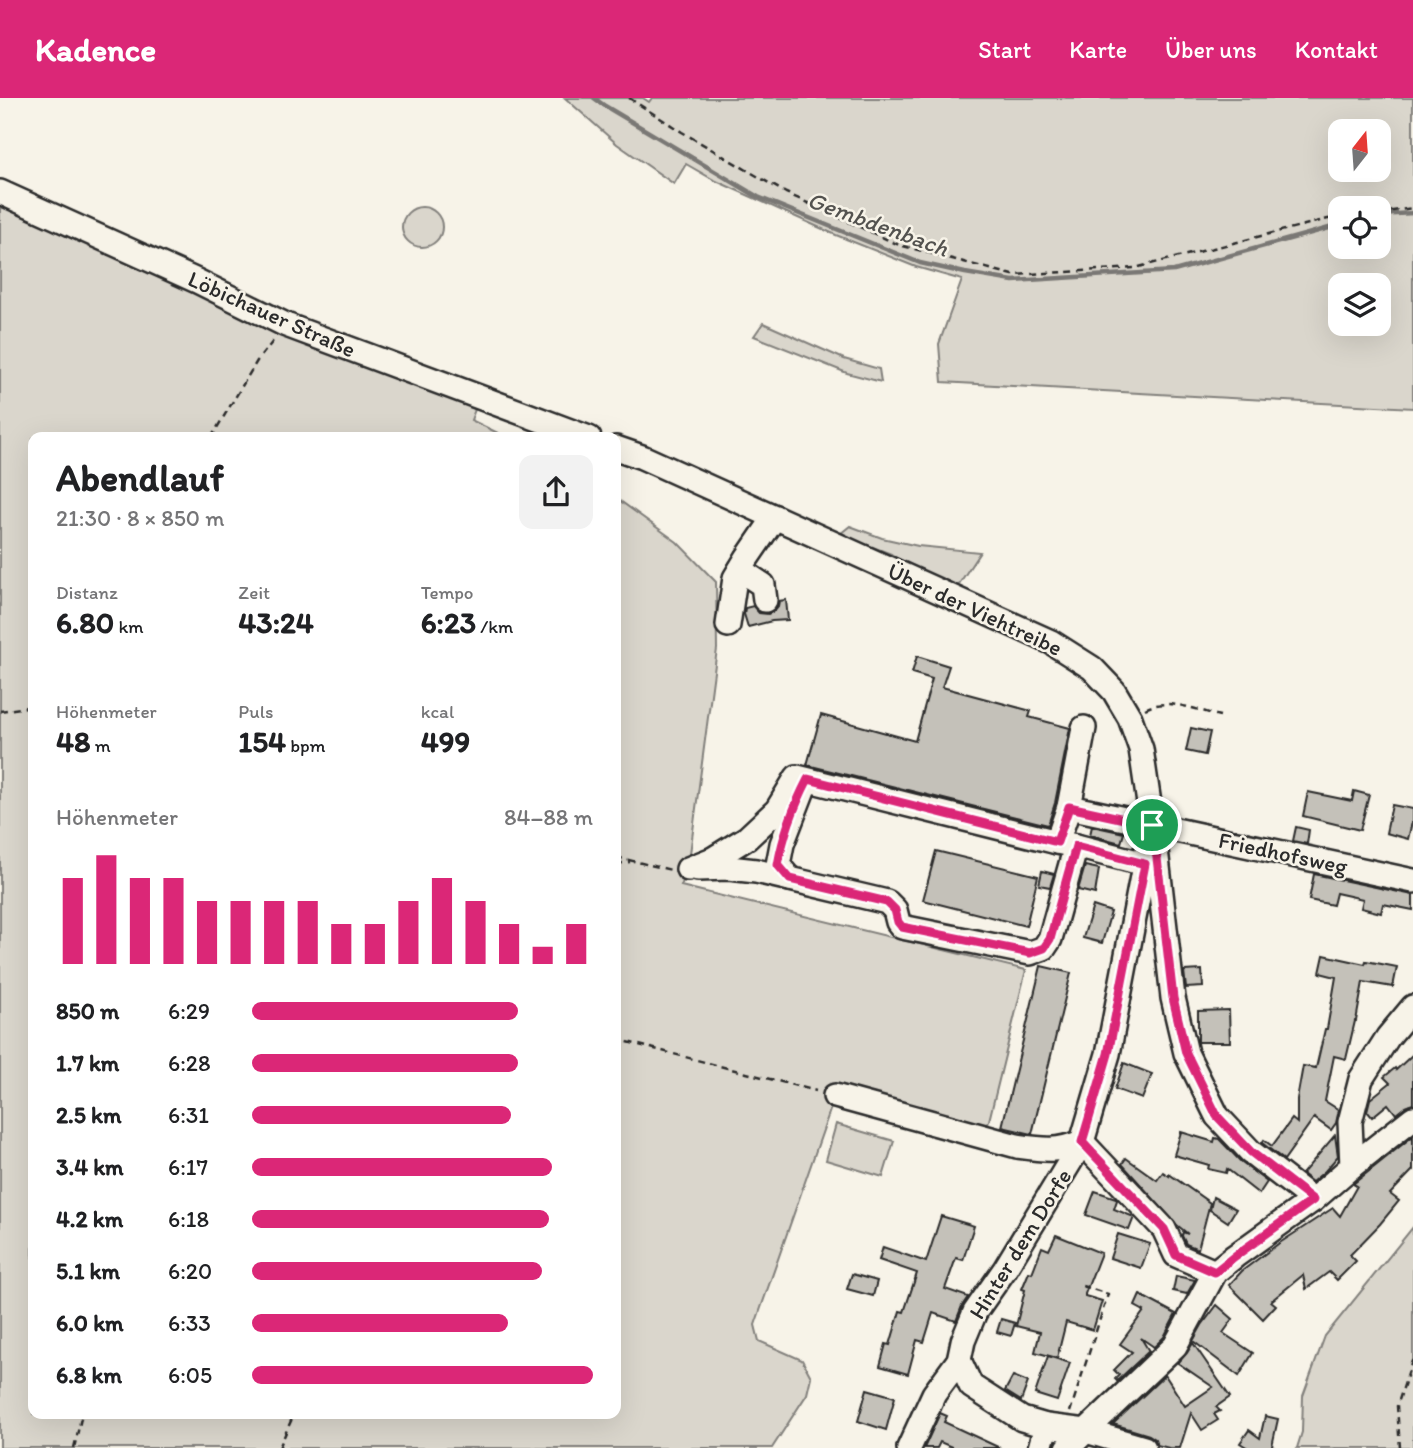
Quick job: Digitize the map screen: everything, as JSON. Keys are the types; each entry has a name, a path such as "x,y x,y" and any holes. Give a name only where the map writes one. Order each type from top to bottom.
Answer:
{"street":[{"name":"Löbichauer Straße","path":"0,192 197,281 286,325 573,432"},
{"name":"Über der Viehtreibe","path":"621,450 1051,642 1092,668 1114,691 1130,718 1141,749 1173,998 1186,1053 1217,1116 1251,1152 1313,1200"},
{"path":"728,625 735,578 775,517"},
{"path":"740,570 763,585 765,600"},
{"path":"688,869 729,868 756,871 887,902 895,910 902,927 1030,953 1044,948 1050,939 1066,844 1069,807 1084,729"},
{"path":"688,869 713,859 747,838 777,810 797,777 1145,864"},
{"path":"790,879 778,865 782,844 808,779"},
{"name":"Friedhofsweg","path":"1069,807 1413,881"},
{"name":"Hinter dem Dorfe","path":"909,1448 934,1394 959,1360 975,1312 1005,1269 1082,1142 1108,1054 1152,825"},
{"path":"1352,1166 1350,1122 1361,1079 1388,1037 1413,1007"},
{"path":"835,1096 1017,1146 1046,1150 1065,1149 1082,1142 1164,1229 1176,1255 1215,1272"},
{"path":"1061,1436 1175,1346 1215,1272 1313,1200 1413,1118"},
{"path":"959,1360 971,1386 1022,1419 1061,1436 1144,1448"}],"path":[{"path":"629,98 682,132 811,205 899,245 1013,275 1135,268 1328,219"},
{"path":"1391,211 1413,208"},
{"path":"215,432 257,362 286,325"},
{"path":"1130,718 1141,710 1158,704 1170,704 1220,716"},
{"path":"0,711 28,707"},
{"path":"621,858 671,870 688,869"},
{"path":"621,863 634,862"},
{"path":"621,1040 835,1096"},
{"path":"1061,1436 1108,1294 1079,1285"},
{"path":"1400,1448 1396,1406 1413,1358"},
{"path":"74,1448 81,1419"},
{"path":"279,1448 292,1419"}],"shaded area":[{"path":"565,98 643,98 649,102 652,98 1413,98 1413,408 942,382 939,344 962,280 916,267 836,235 714,180 686,164 674,184 617,144"},
{"path":"0,192 480,396 471,420 496,432 28,432 28,1419 621,1419 621,502 677,542 716,582 717,649 688,869 681,886 1026,970 985,1137 835,1096 755,1325 759,1341 802,1360 811,1377 807,1394 772,1448 0,1448"},
{"path":"422,207 430,208 436,213 441,219 441,235 436,241 430,246 422,247 414,246 408,241 403,235 402,227 403,219 408,213 414,208"},
{"path":"763,323 844,359 879,369 881,382 847,373 754,336"},
{"path":"850,526 882,538 918,546 980,552 957,587 911,569 891,554 865,544 852,546 835,538"},
{"path":"836,1124 894,1141 883,1177 826,1160"},
{"path":"1413,1227 1413,1448 1297,1448 1302,1432 1303,1396 1325,1336"}],"building":[{"path":"786,600 788,620 748,627 745,608 753,606 759,613 768,614 774,611 779,601"},
{"path":"917,656 949,666 942,687 1031,711 1029,717 1070,728 1048,825 807,765 821,715 915,741 932,679 912,673"},
{"path":"1191,728 1210,732 1205,755 1186,751"},
{"path":"1354,791 1369,795 1360,830 1303,816 1308,792 1352,801"},
{"path":"1392,805 1413,809 1408,839 1386,833"},
{"path":"1092,826 1124,833 1121,843 1090,835"},
{"path":"1296,827 1309,830 1307,844 1293,841"},
{"path":"936,851 1038,876 1026,926 923,900"},
{"path":"1085,866 1099,869 1095,894 1078,890"},
{"path":"1042,871 1054,874 1050,887 1039,885"},
{"path":"1314,874 1413,895 1413,910 1383,904 1381,913 1361,908 1363,899 1336,893 1333,905 1309,900"},
{"path":"1093,906 1111,912 1102,943 1083,938"},
{"path":"1324,955 1365,964 1366,961 1397,967 1393,987 1363,982 1346,1059 1334,1056 1325,1101 1339,1110 1336,1123 1331,1130 1314,1118 1284,1160 1262,1143 1264,1140 1272,1146 1292,1119 1297,1123 1297,1099 1303,1066 1316,1068 1327,1029 1336,977 1320,973"},
{"path":"1041,966 1071,973 1032,1134 1002,1127"},
{"path":"1202,970 1203,987 1186,988 1184,971"},
{"path":"1229,1010 1230,1042 1198,1042 1198,1011"},
{"path":"1413,1054 1413,1104 1396,1114 1388,1104 1372,1117 1367,1111 1370,1099 1390,1083 1384,1077"},
{"path":"1124,1063 1152,1074 1142,1099 1115,1089"},
{"path":"1181,1132 1214,1142 1215,1138 1219,1139 1242,1163 1267,1182 1259,1194 1227,1169 1226,1173 1208,1169 1209,1165 1174,1155"},
{"path":"1335,1135 1338,1156 1312,1182 1302,1174"},
{"path":"1413,1136 1413,1170 1390,1194 1399,1201 1350,1255 1356,1261 1337,1280 1329,1272 1306,1289 1303,1275 1271,1301 1276,1305 1263,1319 1229,1285 1242,1271 1278,1244 1333,1208 1340,1216 1357,1186 1353,1184"},
{"path":"1126,1158 1157,1180 1163,1172 1169,1174 1210,1203 1198,1249 1186,1244 1182,1236 1183,1232 1188,1234 1122,1164"},
{"path":"1095,1191 1116,1198 1114,1209 1134,1217 1129,1230 1086,1215"},
{"path":"1213,1197 1236,1209 1228,1222 1210,1210"},
{"path":"941,1216 974,1226 963,1260 956,1258 945,1289 968,1297 956,1321 933,1313 924,1342 917,1340 908,1374 880,1366 886,1344 890,1345 900,1311 904,1312 917,1273 879,1260 883,1247 926,1262"},
{"path":"1118,1234 1150,1244 1141,1268 1110,1258"},
{"path":"1056,1235 1101,1253 1085,1296 1102,1301 1093,1330 1066,1322 1057,1358 1035,1352 1040,1332 1016,1326 1025,1290 1022,1289 1029,1272 1032,1273 1042,1247 1049,1250"},
{"path":"852,1274 877,1281 873,1296 847,1289"},
{"path":"1176,1276 1195,1280 1187,1294 1173,1291"},
{"path":"1140,1295 1176,1314 1164,1337 1154,1347 1141,1338 1149,1351 1117,1381 1115,1379 1119,1375 1114,1370 1132,1352 1120,1344 1144,1311 1135,1306"},
{"path":"1217,1305 1233,1319 1223,1333 1253,1353 1239,1376 1193,1341"},
{"path":"1001,1319 1015,1323 1011,1336 997,1332"},
{"path":"1193,1343 1230,1397 1216,1407 1220,1411 1214,1414 1218,1420 1202,1430 1191,1413 1180,1448 1157,1445 1155,1439 1149,1435 1113,1424 1165,1375 1185,1406 1213,1387 1178,1363"},
{"path":"1048,1356 1070,1363 1057,1401 1035,1394"},
{"path":"1013,1376 1028,1382 1021,1401 1005,1391"},
{"path":"867,1389 895,1397 886,1430 858,1421"},
{"path":"940,1413 947,1416 944,1422 1000,1448 954,1448 940,1442 937,1448 924,1448"},
{"path":"1265,1416 1278,1419 1272,1446 1275,1448 1248,1448 1240,1443 1249,1430 1260,1438"}],"waterway":[{"name":"Gembdenbach","path":"594,98 758,197 920,263 965,273 1013,281 1174,271 1328,228"},
{"name":"Gembdenbach","path":"1391,214 1413,213"}],"route":[{"path":"808,779 1057,842 1069,807 1152,825 1173,998 1186,1053 1217,1116 1251,1152 1313,1200 1215,1272 1176,1255 1164,1229 1082,1142 1108,1054 1145,864 1076,846 1050,939 1044,948 1030,953 902,927 895,910 887,902 790,879 778,865 782,844 808,779"}]}
